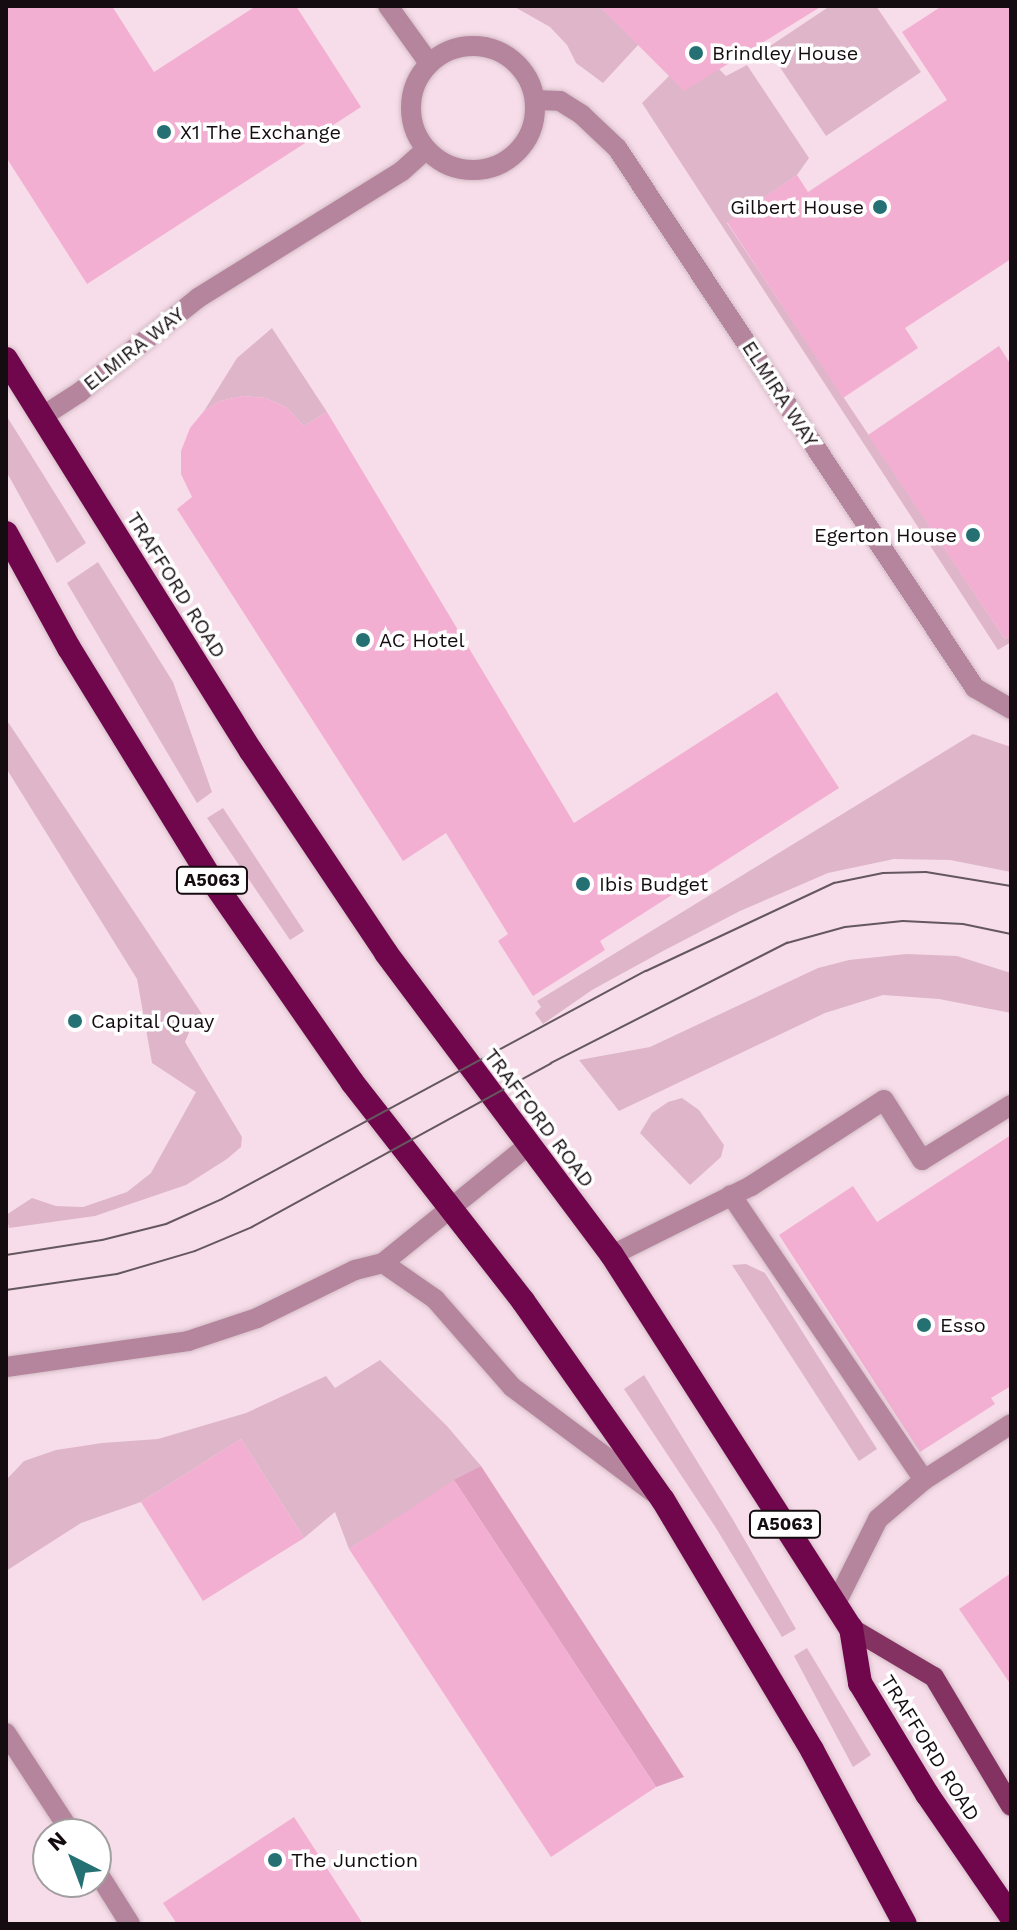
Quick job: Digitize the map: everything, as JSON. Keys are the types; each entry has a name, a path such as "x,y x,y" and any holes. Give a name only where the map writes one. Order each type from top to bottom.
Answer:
{"highway":[{"name":"TRAFFORD ROAD","path":"6,359 310,839 409,986 612,1255 836,1603 851,1628 860,1683 927,1794 1011,1916"},
{"name":"A5063","path":"6,533 69,648 209,876 352,1082 523,1301 663,1500 812,1750 905,1924"}],"main road":[{"name":"A5063","path":"851,1628 934,1677 1011,1806"}],"street":[{"path":"388,6 429,63"},
{"path":"478,45 498,51 524,71 535,100 531,130 520,150 498,166 473,171 451,167 425,150 414,130 410,109 413,88 429,63 456,48 478,45"},
{"name":"ELMIRA WAY","path":"535,100 560,101 582,115 617,148 975,688 1011,709"},
{"name":"ELMIRA WAY","path":"43,416 80,392 198,298 402,171 425,150"},
{"path":"612,1255 731,1195 884,1100 922,1160 1011,1105"},
{"path":"6,1367 202,1338 257,1318 355,1270 383,1263 530,1144"},
{"path":"731,1195 924,1480"},
{"path":"383,1263 435,1299 512,1387 663,1500"},
{"path":"836,1603 878,1519 924,1480 1011,1424"},
{"path":"6,1733 62,1818"},
{"path":"112,1895 130,1924"}],"shaded area":[{"path":"513,6 599,6 639,44 603,83 576,63 567,45 550,27"},
{"path":"830,6 876,6 921,72 826,136 767,48"},
{"path":"747,65 809,158 797,175 727,223 1005,639 1011,635 1011,642 998,650 642,103 669,76 719,69 726,76"},
{"path":"272,328 327,412 304,426 287,408 266,398 243,396 220,401 204,411 237,358"},
{"path":"6,415 86,543 57,563 6,471"},
{"path":"98,562 173,682 212,792 197,803 67,583"},
{"path":"6,719 206,1020 190,1030 185,1042 242,1137 241,1147 227,1159 186,1185 95,1216 9,1228 6,1215 32,1198 56,1206 83,1207 127,1192 151,1173 196,1092 152,1063 137,979 6,768"},
{"path":"973,734 1011,747 1011,872 950,860 894,859 828,873 740,911 665,950 592,990 543,1024 535,1013 541,1007 537,1001"},
{"path":"223,808 304,931 290,940 207,818"},
{"path":"906,954 957,956 1011,973 1011,1013 939,999 883,995 825,1013 619,1111 579,1060 650,1047 818,968 849,960"},
{"path":"682,1098 699,1110 724,1145 721,1157 690,1185 640,1133 652,1113 668,1102"},
{"path":"746,1264 765,1273 877,1449 859,1461 732,1265"},
{"path":"380,1360 447,1426 481,1466 349,1549 335,1512 304,1538 241,1439 141,1502 81,1523 6,1571 6,1480 24,1461 56,1450 158,1439 246,1413 326,1376 335,1388"},
{"path":"644,1375 796,1629 782,1637 716,1528 624,1389"},
{"path":"481,1466 684,1777 656,1787 454,1480"},
{"path":"807,1648 871,1755 853,1767 794,1656"}],"building":[{"name":"X1 The Exchange","path":"6,6 112,6 154,72 256,6 296,6 361,107 87,284 6,157"},
{"name":"Brindley House","path":"599,6 822,6 684,91"},
{"name":"Gilbert House","path":"942,6 1011,6 1011,259 905,328 918,348 843,398 727,222 797,175 808,192 947,100 902,32"},
{"name":"Egerton House","path":"999,346 1011,365 1011,635 1005,639 868,435"},
{"name":"AC Hotel","path":"243,396 266,398 287,408 304,426 327,412 574,823 777,692 839,788 600,941 605,950 533,996 498,941 508,934 446,833 403,861 177,509 192,497 181,474 181,451 190,428 204,411 220,401"},
{"name":"Esso","path":"1011,1135 1011,1386 991,1398 995,1404 920,1452 779,1235 853,1186 877,1222"},
{"path":"241,1439 304,1538 203,1601 141,1502"},
{"path":"454,1480 656,1787 551,1857 349,1549"},
{"path":"1011,1573 1011,1685 959,1609"},
{"name":"The Junction","path":"294,1817 363,1924 177,1924 163,1903"}],"tram line":[{"path":"6,1255 102,1240 166,1224 222,1199 646,971 834,883 883,873 926,872 1011,886"},
{"path":"6,1290 117,1274 195,1251 252,1227 551,1063 787,943 845,927 903,921 963,924 1011,934"}],"place":[{"name":"Brindley House","path":"696,53"},
{"name":"X1 The Exchange","path":"164,132"},
{"name":"Gilbert House","path":"880,207"},
{"name":"Egerton House","path":"973,535"},
{"name":"AC Hotel","path":"363,640"},
{"name":"Ibis Budget","path":"583,884"},
{"name":"Capital Quay","path":"75,1021"},
{"name":"Esso","path":"924,1325"},
{"name":"The Junction","path":"275,1860"}]}
